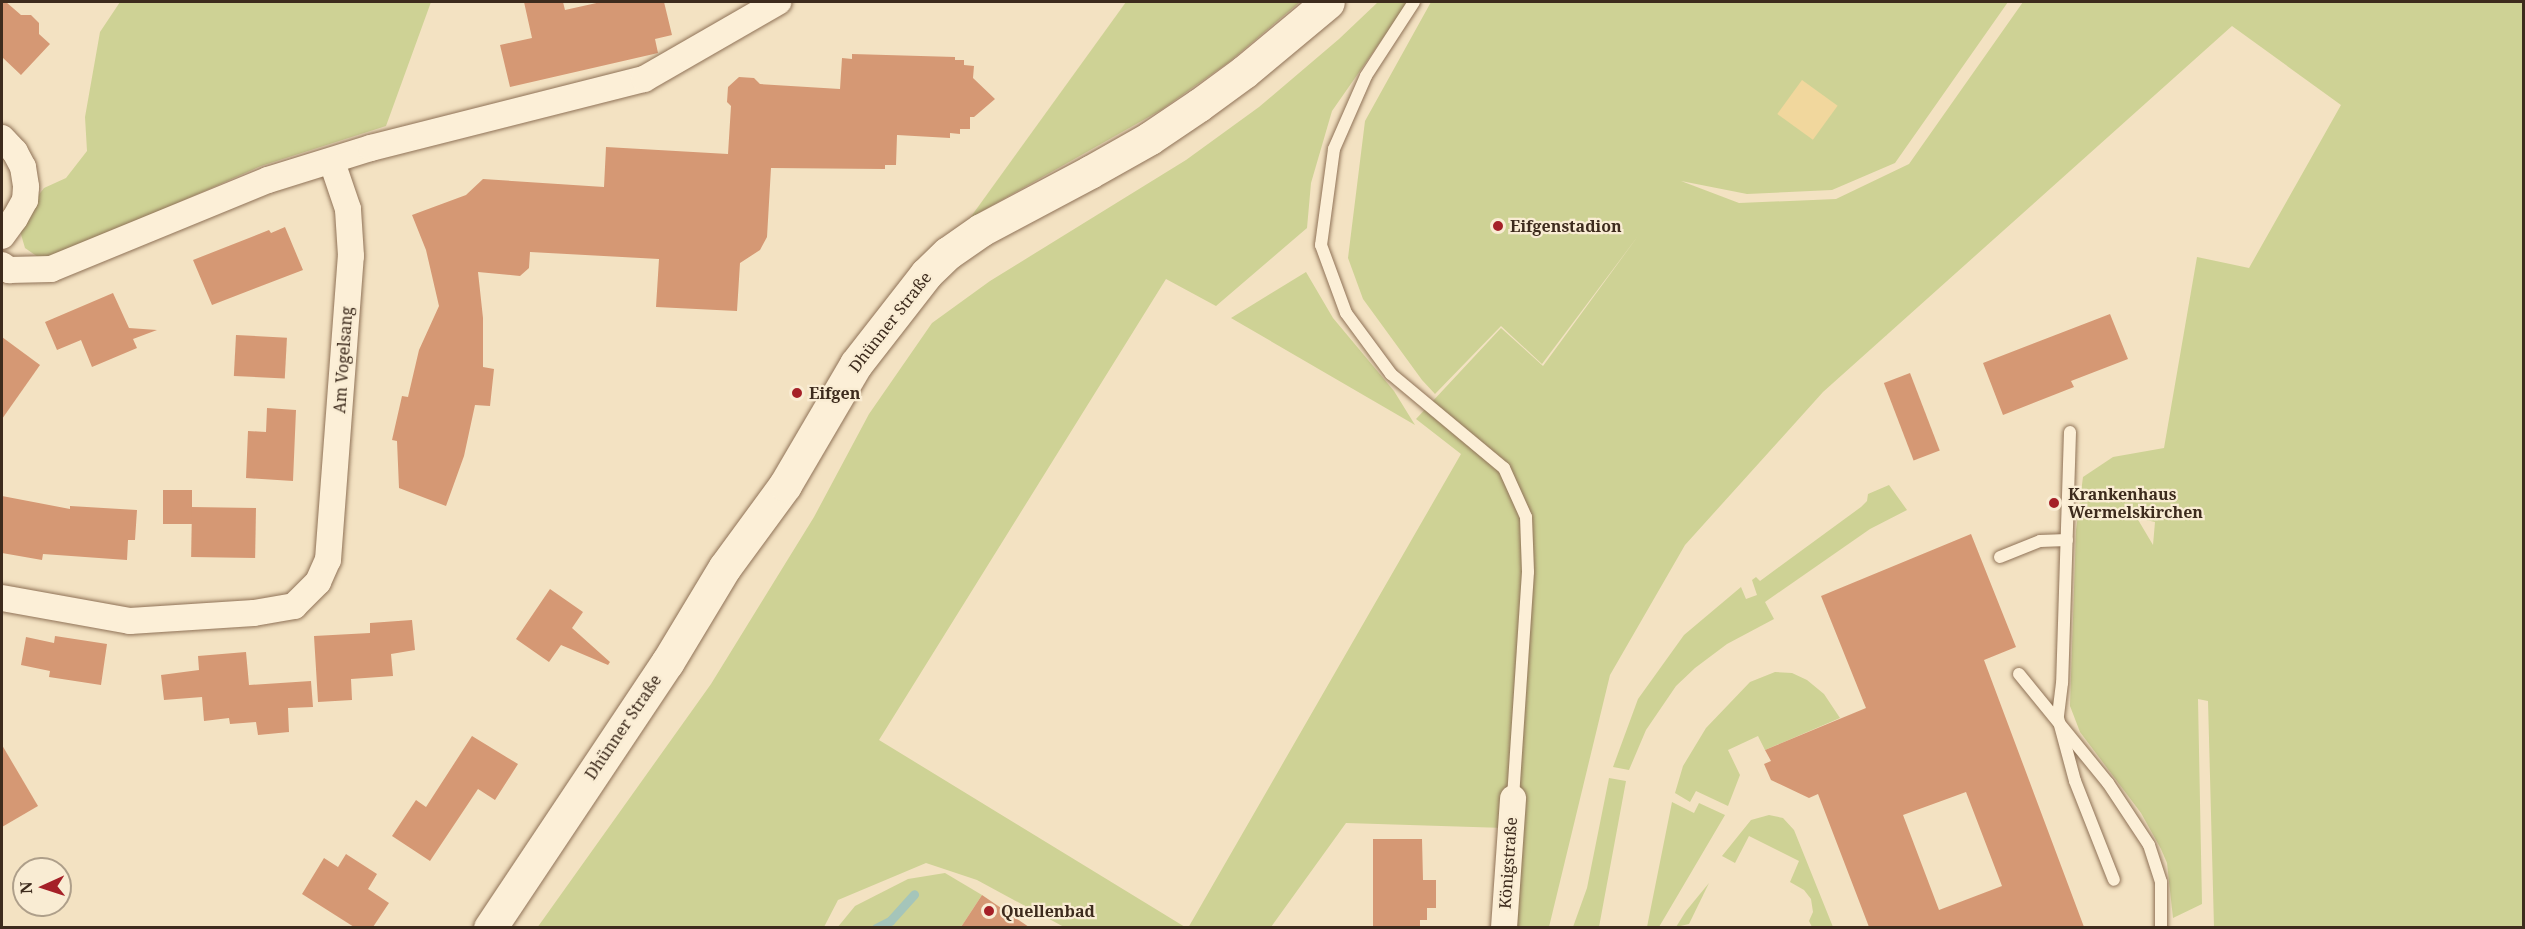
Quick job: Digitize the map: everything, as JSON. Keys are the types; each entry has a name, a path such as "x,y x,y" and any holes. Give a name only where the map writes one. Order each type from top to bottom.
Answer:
{"main road":[{"name":"Dhünner Straße","path":"490,927 667,663 725,567 784,485 856,364 926,274 948,253 981,230 1110,161 1199,105 1244,72 1328,2"}],"street":[{"path":"2,265 9,270 51,269 268,180 371,148 645,79 778,2"},
{"path":"2,138 15,152 23,167 27,187 20,209 2,236"},
{"name":"Am Vogelsang","path":"2,598 130,621 254,613 294,606 318,582 328,560 351,256 348,209 332,162"},
{"name":"Königstraße","path":"1504,927 1513,798"}],"lane":[{"path":"1414,2 1366,76 1334,149 1321,245 1346,313 1391,374 1504,468 1526,517 1528,572 1513,798"},
{"path":"2070,432 2062,683 2058,718 2075,782 2114,880"},
{"path":"2000,556 2040,541 2067,540"},
{"path":"2019,674 2058,718 2108,783 2149,845 2161,882 2161,927"}],"green space":[{"path":"120,2 431,2 386,126 261,166 60,255 38,257 25,248 20,231 28,209 44,188 66,178 87,151 85,117 100,32"},
{"path":"1126,2 1300,2 1229,62 1161,110 970,218"},
{"path":"1378,2 1408,2 1332,111 1311,183 1307,228 1216,306 1166,279 879,740 1185,927 1064,927 977,880 926,863 838,900 824,927 537,928 711,684 814,517 869,414 932,323 990,281 1186,160 1259,107 1339,39"},
{"path":"1431,2 2008,2 1895,163 1832,190 1747,194 1681,181 1739,203 1836,199 1909,164 2023,2 2523,2 2523,927 2214,927 2208,701 2198,699 2202,904 2173,918 2167,863 2161,849 2141,813 2080,732 2070,706 2076,530 2083,477 2113,457 2164,448 2197,257 2249,268 2341,105 2232,26 1823,392 1685,545 1610,675 1549,927 1516,927 1505,828 1346,823 1271,927 1188,928 1461,454 1416,419 1501,328 1543,366 1638,236 1542,364 1501,326 1435,394 1422,380 1363,299 1348,258 1365,121","holes":["2137,518 2155,522 2153,545"]},
{"path":"1306,272 1333,318 1394,391 1415,425 1231,318"},
{"path":"1889,485 1907,510 1870,529 1765,602 1774,619 1727,644 1695,668 1676,686 1646,730 1629,770 1613,767 1638,699 1684,635 1741,587 1746,599 1757,595 1752,580 1756,577 1760,581 1861,507 1867,501 1868,494"},
{"path":"1775,672 1792,673 1807,680 1824,694 1840,718 1765,750 1758,736 1728,750 1740,775 1728,806 1696,791 1690,802 1675,793 1683,766 1706,728 1750,682"},
{"path":"1609,778 1626,781 1599,927 1573,927 1587,888"},
{"path":"1672,802 1694,813 1699,803 1725,815 1659,927 1647,927"},
{"path":"1769,815 1783,818 1794,830 1833,927 1812,927 1809,921 1813,912 1811,899 1804,890 1790,882 1799,861 1749,836 1735,863 1722,856 1751,820"},
{"path":"945,873 982,895 961,927 837,928 855,906 908,879"},
{"path":"1709,883 1689,924 1676,927 1686,911"}],"sand":[{"path":"1802,80 1838,106 1813,140 1777,114"}],"building":[{"path":"2,2 6,2 21,15 31,15 39,23 39,34 50,44 21,75 2,57"},
{"path":"524,2 563,2 565,10 601,2 664,2 672,35 655,39 658,53 510,87 500,45 532,38"},
{"path":"852,54 955,57 955,60 964,60 964,65 974,66 973,78 995,99 974,117 970,117 970,129 960,129 960,134 950,133 950,138 897,135 896,165 885,165 885,169 771,168 767,237 760,250 740,263 737,311 656,307 659,259 530,252 529,268 520,276 478,272 483,318 483,367 494,369 490,406 475,405 464,456 446,506 399,488 397,441 392,440 402,396 408,397 419,350 439,306 426,250 412,215 466,195 483,179 604,187 606,147 728,154 731,106 727,102 728,87 739,77 754,78 760,84 840,89 842,58 852,59"},
{"path":"285,227 303,270 212,305 193,260 269,230 271,233"},
{"path":"113,293 129,328 157,330 133,339 137,348 92,367 81,340 57,350 45,322"},
{"path":"2110,314 2128,359 2071,381 2074,387 2003,415 1983,363"},
{"path":"236,335 287,338 285,379 234,376"},
{"path":"2,337 40,365 2,419"},
{"path":"1910,373 1940,450 1914,461 1884,383"},
{"path":"267,408 296,410 293,481 246,478 248,431 266,432"},
{"path":"163,490 192,490 192,524 163,524"},
{"path":"2,496 70,509 70,506 137,510 135,540 128,540 127,560 43,554 42,560 2,553"},
{"path":"192,507 256,508 255,558 191,557"},
{"path":"1971,534 2016,647 1984,660 2084,927 1869,927 1818,794 1809,798 1771,780 1764,764 1771,761 1765,750 1866,708 1821,596","holes":["1966,792 2002,886 1939,910 1903,815"]},
{"path":"550,589 583,612 572,628 610,662 608,665 561,645 549,662 516,639"},
{"path":"412,620 415,650 391,654 393,676 351,679 352,700 318,702 314,636 370,633 370,623"},
{"path":"55,636 107,644 101,685 49,677 50,671 21,665 26,637 54,643"},
{"path":"246,652 249,685 311,681 313,707 288,708 289,732 258,735 256,722 230,724 229,718 204,721 202,697 164,700 161,675 199,670 198,656"},
{"path":"472,736 518,764 495,800 478,789 430,861 392,836 416,800 426,807"},
{"path":"2,745 38,806 2,827"},
{"path":"1373,839 1422,839 1423,880 1436,880 1436,908 1427,908 1427,920 1420,920 1420,927 1373,927"},
{"path":"346,854 377,874 368,889 389,903 373,927 354,927 302,894 324,858 338,867"},
{"name":"Quellenbad","path":"982,895 1029,927 961,927"}],"waterway":[{"path":"876,928 890,921 914,894"}],"place":[{"name":"Eifgenstadion","path":"1498,226"},
{"name":"Eifgen","path":"797,393"},
{"name":"Krankenhaus Wermelskirchen","path":"2054,503"},
{"name":"Quellenbad","path":"989,911"}]}
